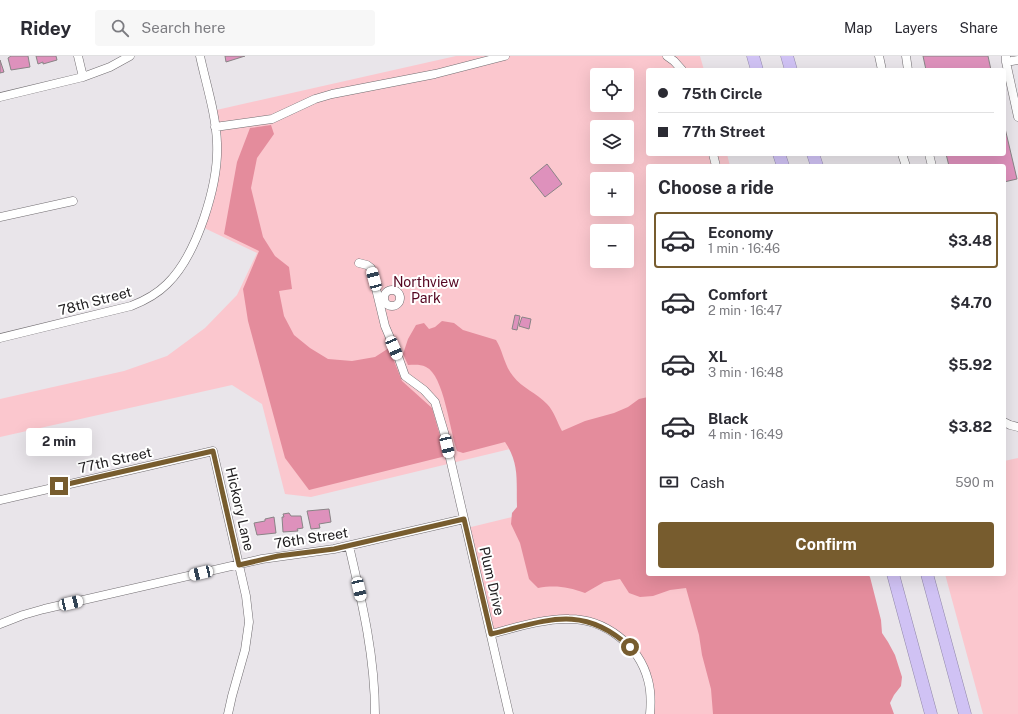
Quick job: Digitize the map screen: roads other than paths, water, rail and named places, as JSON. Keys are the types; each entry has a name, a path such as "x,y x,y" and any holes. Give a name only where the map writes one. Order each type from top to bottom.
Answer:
{"highway":[{"path":"753,56 756,68"},
{"path":"787,56 790,68"},
{"path":"894,576 931,714"},
{"path":"928,576 965,714"}],"street":[{"path":"78,56 83,77"},
{"path":"0,97 83,77 110,67 130,56"},
{"path":"200,56 216,127 272,119 315,99 332,94 435,74 505,56"},
{"path":"667,56 680,68"},
{"path":"879,56 882,68"},
{"path":"906,56 908,68"},
{"path":"1018,60 1006,59 1018,117"},
{"name":"78th Street","path":"0,338 131,306 141,302 168,283 182,266 193,247 212,191 217,158 216,127"},
{"path":"0,217 73,201"},
{"name":"Plum Drive","path":"359,263 367,265 371,268 382,301 385,326 405,376 424,390 435,402 444,432 509,714"},
{"path":"1006,423 1018,427"},
{"name":"77th Street","path":"0,500 213,451"},
{"name":"Hickory Lane","path":"213,451 248,606 249,622 245,650 228,714"},
{"name":"76th Street","path":"0,624 44,609 278,556 320,552 464,519"},
{"path":"349,546 371,647 375,714"},
{"path":"491,634 548,621 569,618 582,620 608,629 619,636 630,647 643,667 648,680 650,693 650,714"}],"park label":[{"name":"Northview Park","path":"426,290"}]}
